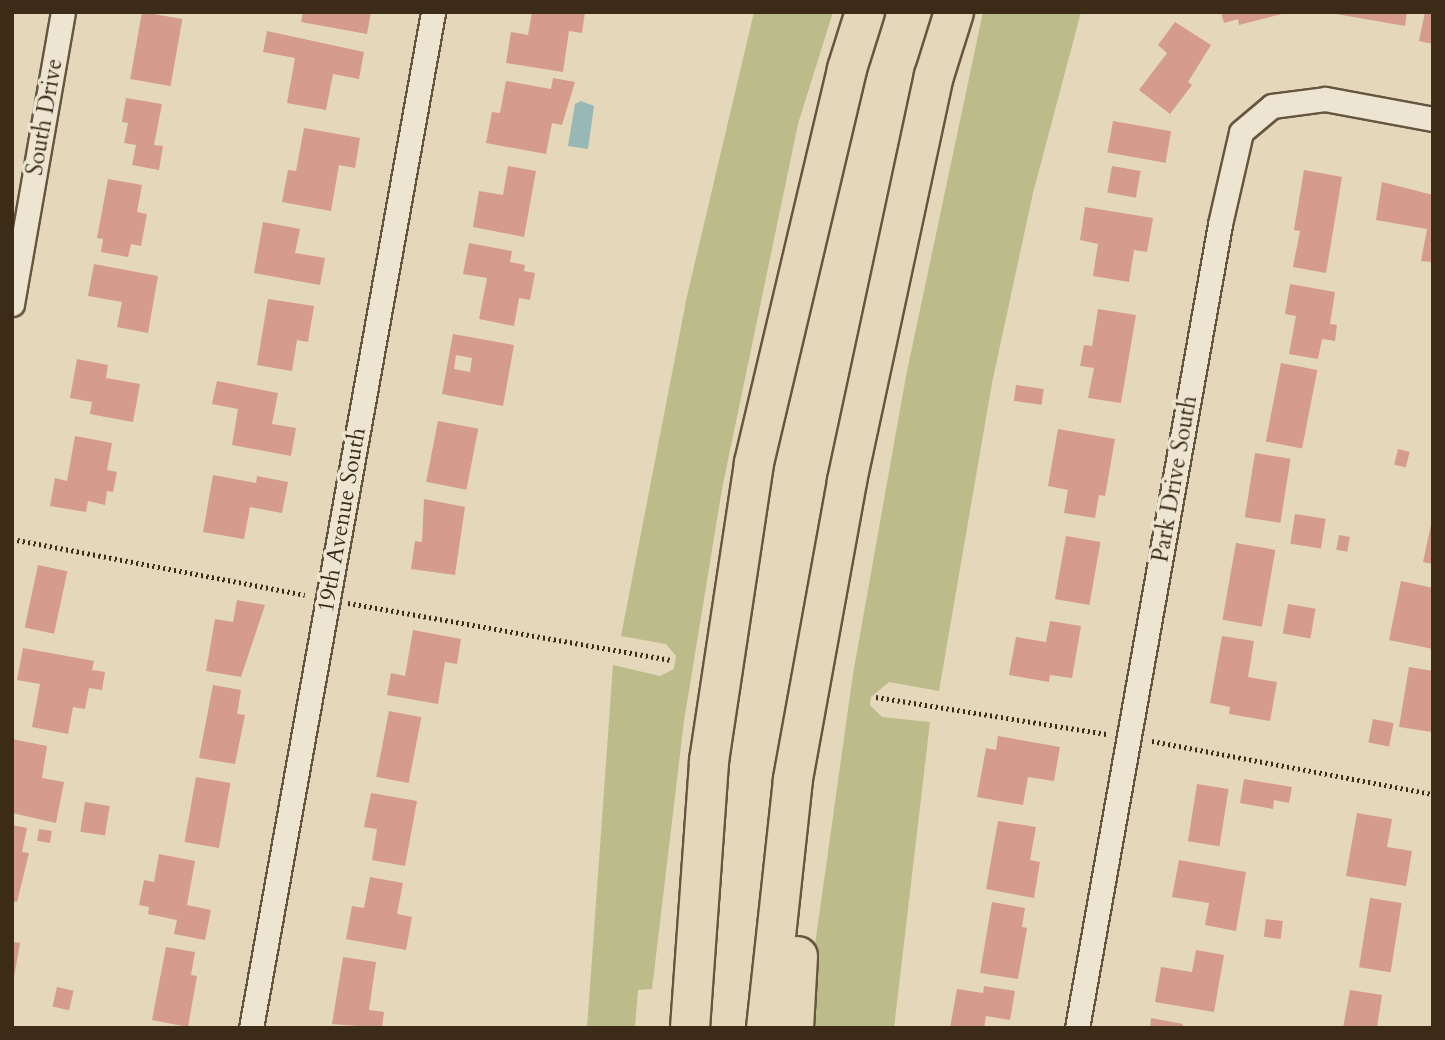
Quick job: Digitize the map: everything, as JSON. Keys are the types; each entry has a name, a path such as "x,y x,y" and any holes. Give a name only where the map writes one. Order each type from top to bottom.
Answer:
{"highway":[{"path":"690,1028 709,761 754,463 847,69 865,12"},
{"path":"766,1028 793,779 853,454 934,76 954,12"},
{"path":"794,1028 814,668"},
{"path":"678,1028 695,953"}],"street":[{"name":"South Drive","path":"12,304 63,12"},
{"name":"19th Avenue South","path":"251,1028 433,12"},
{"name":"Park Drive South","path":"1077,1028 1220,224 1241,132 1272,106 1325,99 1433,119"}],"path":[{"path":"876,697 1129,737 1433,794"}],"green space":[{"path":"754,12 833,12 798,124 722,489 684,721 652,989 638,990 635,1028 587,1028 613,665 660,676 674,669 676,656 666,644 621,636 687,296"},
{"path":"983,12 1081,12 1033,193 992,383 939,691 889,682 871,697 870,705 882,717 930,722 894,1028 809,1028 813,959 853,674 906,376"}],"water":[{"path":"581,101 594,106 588,149 568,146 575,104"}],"building":[{"path":"142,12 182,19 171,86 130,79"},
{"path":"303,12 371,12 367,34 301,22"},
{"path":"532,12 585,12 582,33 569,31 563,72 506,63 511,32 528,35"},
{"path":"1221,12 1286,13 1239,25 1238,19 1224,23"},
{"path":"1325,12 1407,12 1405,26"},
{"path":"1425,12 1433,12 1433,44 1419,41"},
{"path":"1175,22 1211,45 1188,82 1192,85 1170,114 1139,90 1167,53 1158,45"},
{"path":"267,31 364,52 359,79 333,74 326,110 287,103 295,58 263,52"},
{"path":"553,78 575,82 562,125 552,123 546,154 486,143 492,112 500,113 506,81 551,89"},
{"path":"126,98 162,104 154,145 163,146 159,170 132,165 136,145 124,143 128,123 122,122"},
{"path":"1113,121 1171,131 1166,163 1107,153"},
{"path":"304,128 360,138 355,168 339,165 331,211 282,202 288,170 296,171"},
{"path":"508,166 536,171 524,237 473,227 479,191 503,195"},
{"path":"1112,166 1141,171 1136,198 1107,193"},
{"path":"1304,170 1342,177 1326,273 1293,267 1300,231 1294,230"},
{"path":"108,179 142,185 137,212 147,214 141,246 131,244 128,257 101,252 103,239 97,238"},
{"path":"1382,182 1433,195 1433,262 1421,261 1427,229 1376,220"},
{"path":"1085,207 1153,218 1147,252 1134,250 1129,282 1093,276 1098,244 1080,240"},
{"path":"263,222 300,229 295,253 325,258 320,285 254,273"},
{"path":"469,243 512,251 510,262 525,265 524,271 535,273 530,300 519,298 514,326 479,319 487,278 463,274"},
{"path":"94,264 158,276 148,333 117,327 122,302 88,296"},
{"path":"1290,284 1335,292 1330,324 1337,325 1335,341 1322,339 1318,359 1289,354 1296,316 1285,314"},
{"path":"268,299 314,306 308,342 297,340 292,371 257,365"},
{"path":"1098,309 1136,315 1121,403 1088,398 1094,368 1080,366 1084,345 1092,346"},
{"path":"453,334 514,345 503,406 442,394","holes":["456,355 472,358 470,372 454,369"]},
{"path":"77,359 108,365 106,378 140,384 133,422 90,414 92,402 70,398"},
{"path":"1281,363 1317,370 1302,449 1266,442"},
{"path":"217,381 278,393 272,424 296,428 291,456 232,445 238,409 212,404"},
{"path":"1016,385 1044,389 1042,405 1014,401"},
{"path":"438,421 478,429 466,490 426,482"},
{"path":"1058,429 1115,439 1105,496 1099,495 1095,518 1064,513 1068,490 1048,486"},
{"path":"75,436 112,443 107,470 117,472 113,492 107,491 105,505 88,501 86,512 50,506 55,478 67,481"},
{"path":"1398,449 1410,452 1406,467 1394,465"},
{"path":"1255,453 1291,459 1280,523 1245,517"},
{"path":"213,475 256,483 257,476 288,482 282,513 250,507 244,539 203,532"},
{"path":"424,499 465,507 455,575 411,569 415,541 422,542"},
{"path":"1295,514 1326,519 1321,548 1290,544"},
{"path":"1433,515 1433,564 1423,562"},
{"path":"1339,535 1350,537 1347,552 1336,550"},
{"path":"1066,536 1100,542 1089,605 1055,599"},
{"path":"1236,543 1275,550 1262,627 1222,620"},
{"path":"38,565 67,571 54,634 25,628"},
{"path":"1401,581 1433,588 1433,649 1389,640"},
{"path":"237,600 265,605 241,677 206,671 215,619 233,622"},
{"path":"1288,604 1316,609 1310,638 1283,634"},
{"path":"1050,621 1081,626 1072,678 1050,675 1049,682 1009,675 1016,637 1046,642"},
{"path":"413,630 461,639 457,664 445,662 438,704 387,695 391,673 405,676"},
{"path":"1222,636 1254,641 1248,677 1277,682 1270,721 1229,714 1230,707 1210,703"},
{"path":"23,648 94,661 92,670 105,672 102,690 89,688 85,709 73,707 68,734 32,727 40,684 17,680"},
{"path":"1409,667 1433,671 1432,732 1399,727"},
{"path":"213,685 241,690 237,714 245,715 235,764 199,758"},
{"path":"389,711 421,717 409,783 376,777"},
{"path":"1373,719 1394,723 1389,747 1368,743"},
{"path":"998,736 1060,747 1054,781 1028,777 1023,805 977,797 986,748 996,750"},
{"path":"12,739 47,746 42,778 64,782 56,823 12,813"},
{"path":"196,777 230,783 219,848 185,842"},
{"path":"1244,779 1292,787 1289,803 1274,800 1273,809 1240,803"},
{"path":"1197,784 1229,789 1220,846 1188,841"},
{"path":"371,793 417,801 405,866 372,860 377,829 364,827"},
{"path":"85,802 110,806 105,836 80,832"},
{"path":"1357,813 1392,819 1387,847 1412,851 1406,886 1346,876"},
{"path":"998,821 1036,827 1030,860 1040,862 1034,898 986,889"},
{"path":"12,825 27,828 22,852 29,853 17,902 12,901"},
{"path":"39,829 52,831 50,843 37,841"},
{"path":"159,854 195,861 187,905 211,910 205,940 174,934 177,920 148,914 149,907 139,905 144,880 154,882"},
{"path":"1179,860 1246,872 1236,931 1205,925 1209,903 1172,897"},
{"path":"370,877 403,883 397,914 412,917 406,950 346,939 352,906 364,908"},
{"path":"1370,898 1402,903 1391,972 1359,967"},
{"path":"992,902 1025,908 1022,927 1027,928 1018,979 980,973"},
{"path":"1266,919 1283,921 1281,939 1264,937"},
{"path":"12,942 20,943 14,977 12,977"},
{"path":"166,947 195,952 191,975 197,976 188,1027 152,1020"},
{"path":"1196,950 1224,955 1214,1012 1155,1002 1161,967 1192,972"},
{"path":"343,957 376,962 369,1010 384,1012 382,1028 332,1024"},
{"path":"984,986 1015,991 1010,1020 986,1016 984,1028 950,1028 957,989 983,993"},
{"path":"57,987 74,991 69,1010 53,1006"},
{"path":"1350,990 1382,995 1377,1028 1343,1028"},
{"path":"1151,1018 1183,1024 1182,1028 1150,1028"}]}
